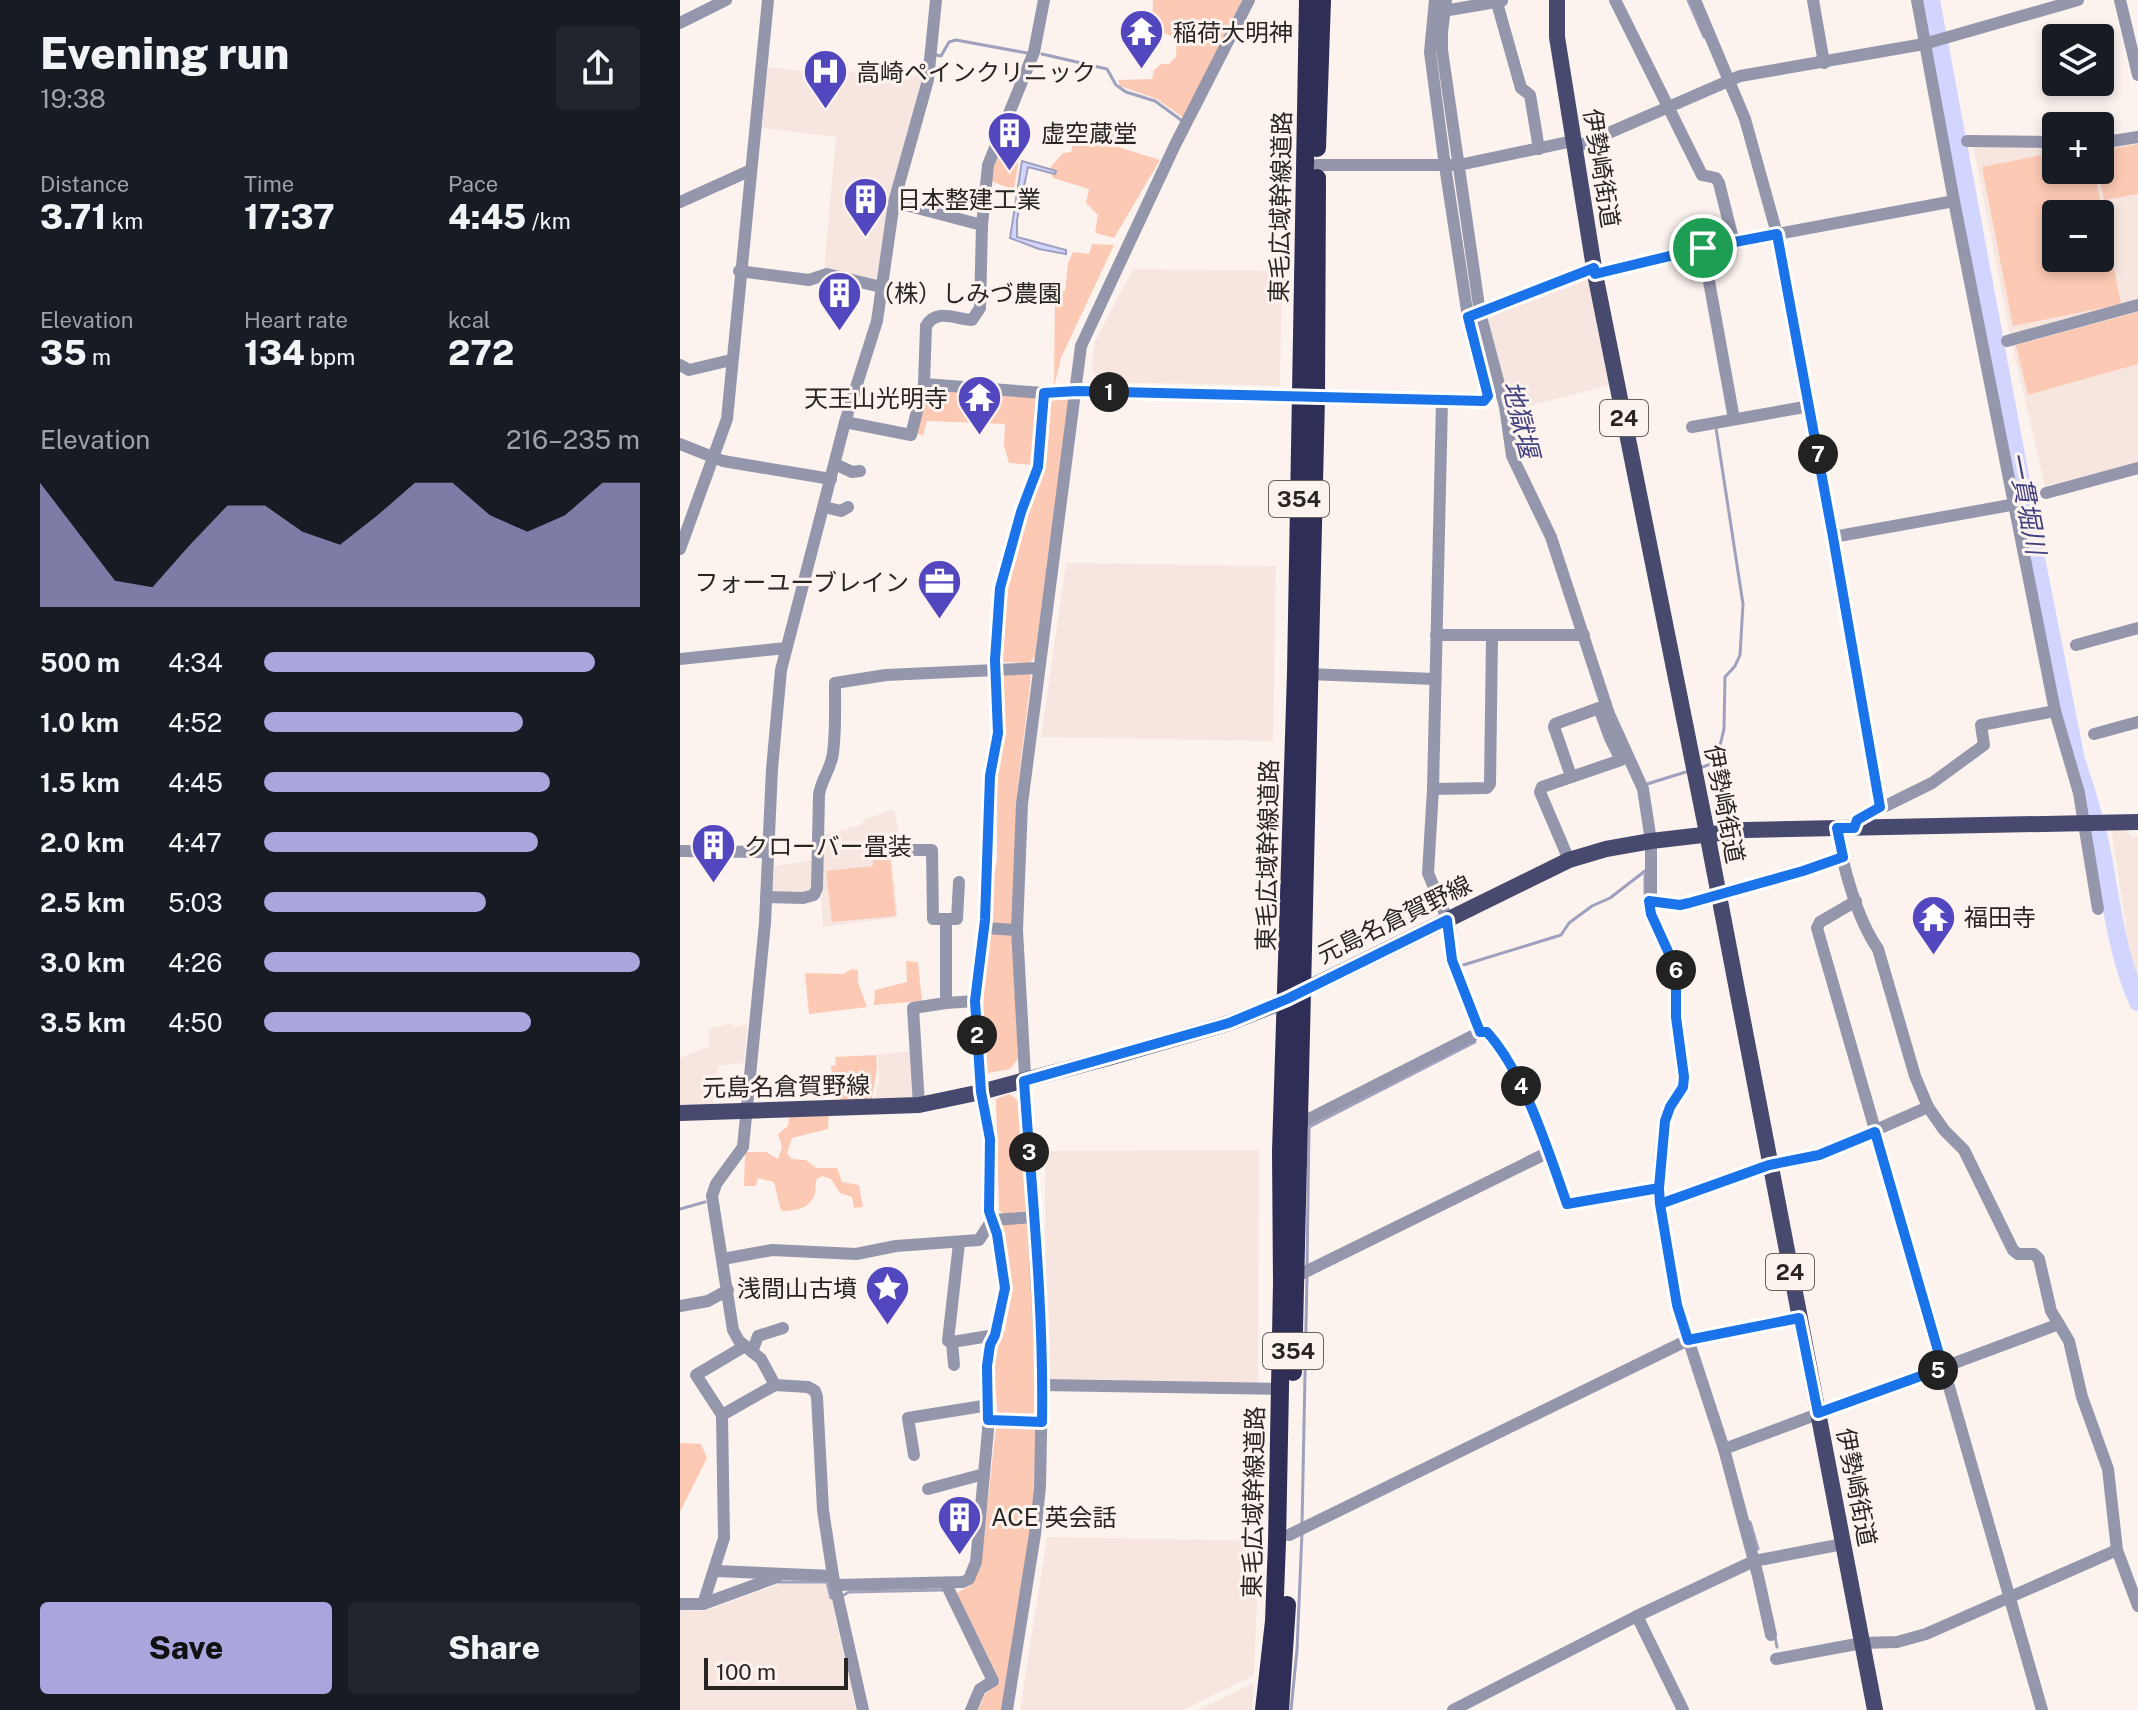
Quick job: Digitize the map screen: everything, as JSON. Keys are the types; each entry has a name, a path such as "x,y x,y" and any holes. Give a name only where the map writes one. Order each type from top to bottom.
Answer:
{"highway":[{"name":"東毛広域幹線道路","path":"1264,1710 1275,1606 1281,1151 1295,995 1308,674 1308,0"},
{"name":"東毛広域幹線道路","path":"1280,1710 1289,1535 1297,1125 1295,995 1322,0"}],"main road":[{"name":"伊勢崎街道","path":"1557,0 1557,37 1595,271 1707,833 1875,1710"},
{"name":"元島名倉賀野線","path":"680,1113 919,1105 1024,1081 1229,1023 1295,995 1569,860 1606,849 1707,833 2138,822"}],"street":[{"path":"680,23 726,0"},
{"path":"680,549 727,419 739,271 768,0"},
{"path":"775,1385 761,1359 736,1337 733,1330 712,1196 716,1184 743,1147 766,897 781,670 845,422 877,321 894,202 928,80 936,0"},
{"path":"845,422 911,435 924,384 926,326 929,320 941,315 972,320 978,313 988,165 1034,52 1044,0"},
{"path":"1009,1710 1035,1534 1042,1422 1034,1217 1017,930 1022,804 1081,346 1249,0"},
{"path":"1615,0 1702,175 1716,178 1719,183 1734,243"},
{"path":"1695,0 1745,119 1777,234 1880,807"},
{"path":"1813,0 1824,63"},
{"path":"1917,0 2055,711 2079,793 2098,909"},
{"path":"1317,165 1459,165 1574,144 1670,109 1740,76 1926,44 2078,0"},
{"path":"2120,0 2138,75"},
{"path":"1440,6 1501,1 1521,88 1530,95 1539,149"},
{"path":"924,384 1044,393 1077,391 1484,401 1488,396 1445,166 1430,52 1440,6"},
{"path":"1440,6 1442,50 1459,165 1474,315 1505,407 1512,456 1551,537 1621,760 1542,787 1540,792 1569,860"},
{"path":"2114,141 2138,137"},
{"path":"1967,141 2042,142"},
{"path":"680,202 749,171"},
{"path":"1474,315 1595,271 1954,201"},
{"path":"894,202 982,225"},
{"path":"1703,248 1734,419"},
{"path":"739,271 809,280 827,274 881,287"},
{"path":"2007,341 2138,305"},
{"path":"680,365 689,370 731,360"},
{"path":"716,1571 783,1574 834,1581 946,1584 969,1579 976,1562 989,1405 987,1366 1005,1288 997,1234 988,1203 990,1139 981,1092 975,1001 985,920 990,776 998,733 995,660 1000,588 1021,512 1038,467 1044,393"},
{"path":"1442,402 1433,789 1428,873 1447,920 1452,960 1480,1032"},
{"path":"1692,427 1810,406"},
{"path":"680,444 712,458 831,479"},
{"path":"835,464 852,472 860,471"},
{"path":"2046,493 2138,468"},
{"path":"1833,537 2016,504"},
{"path":"824,507 841,511 848,507"},
{"path":"2076,645 2138,628"},
{"path":"1436,635 1584,635"},
{"path":"1433,789 1487,788 1490,784 1492,637"},
{"path":"680,659 786,648"},
{"path":"766,897 803,898 814,895 817,888 820,783 829,770 833,755 835,683 886,675 1039,668"},
{"path":"1308,674 1435,679"},
{"path":"1571,776 1555,724 1599,708 1643,789 1651,841 1651,914 1676,969 1676,1017 1684,1077 1683,1087 1665,1121 1659,1188 1677,1305 1724,1449 1771,1635"},
{"path":"2055,711 1981,725 1984,745 1932,783 1880,807 1846,828 1843,857 1868,934 1878,949 1915,1076 1928,1107 1944,1130 1964,1150 2013,1250 2018,1254 2034,1254 2039,1259 2051,1311 2069,1341 2082,1397 2108,1469 2117,1550 2138,1606"},
{"path":"2094,734 2138,722"},
{"path":"905,850 932,850 933,919 957,919 959,882"},
{"path":"680,851 768,852"},
{"path":"1649,901 1680,905 1843,857"},
{"path":"1856,901 1820,922 1817,928 2042,1710"},
{"path":"946,920 946,1003"},
{"path":"983,928 1017,930"},
{"path":"919,1105 913,1008 975,1001"},
{"path":"1297,1125 1480,1032 1487,1032 1508,1058 1549,1152 1567,1204 1659,1188"},
{"path":"1660,1204 1769,1165 1819,1155 1928,1107"},
{"path":"1295,1277 1549,1152"},
{"path":"992,1220 1034,1217"},
{"path":"723,1259 772,1250 856,1254 896,1246 959,1243 979,1240 992,1220"},
{"path":"948,1341 959,1243"},
{"path":"680,1306 708,1301 728,1290"},
{"path":"1289,1535 1688,1340 1799,1318"},
{"path":"1724,1449 2059,1324"},
{"path":"703,1604 724,1538 722,1415 696,1375 748,1349 758,1336 783,1328"},
{"path":"954,1365 952,1342 995,1335"},
{"path":"722,1415 775,1385 812,1388 817,1397 823,1510 834,1581 863,1710"},
{"path":"1042,1385 1280,1389"},
{"path":"914,1455 908,1418 989,1405"},
{"path":"988,1420 1042,1422"},
{"path":"928,1489 984,1474"},
{"path":"1453,1710 1637,1616 1754,1561 1843,1544"},
{"path":"1776,1659 1862,1643 1897,1642 1926,1634 2117,1550"},
{"path":"680,1604 703,1604 783,1574"},
{"path":"946,1584 993,1681 980,1689 971,1710"},
{"path":"1637,1616 1683,1710"}],"shaded area":[{"path":"1153,0 1242,0 1184,118 1157,99 1120,86 1118,80 1152,79 1154,70 1161,64 1169,64 1176,57 1177,38 1157,25"},
{"path":"768,67 829,74 830,70 922,77 890,195 876,284 824,271 836,137 762,128"},
{"path":"1096,124 1113,130 1115,146 1160,160 1114,238 1095,233 1098,215 1086,203 1089,189 1053,178 1050,168 1063,153 1071,152 1076,134"},
{"path":"2138,140 2138,463 2045,486 2012,345 1973,144 2042,145 2042,184 2114,184 2114,144"},
{"path":"2138,144 2138,194 2104,200 2101,184 2114,184 2114,148"},
{"path":"996,149 1019,158 1014,190 988,180"},
{"path":"2042,155 2042,184 2097,184 2100,200 2042,200 2042,272 2114,272 2114,269 2121,304 2013,326 1982,167"},
{"path":"1092,244 1114,245 1061,358 1054,387 1055,290 1065,291 1068,263 1073,252 1089,254"},
{"path":"1133,269 1282,271 1280,386 1101,382 1092,370 1094,343"},
{"path":"1585,277 1590,281 1610,385 1509,411 1484,317"},
{"path":"2138,312 2138,364 2028,395 2016,345"},
{"path":"927,389 1036,397 1032,465 1009,463 1004,446 1005,424 927,421 923,435 916,434"},
{"path":"1069,396 1035,656 1030,663 1004,662 1008,586 1023,520 1044,468 1050,400 1052,397"},
{"path":"1066,563 1276,566 1273,741 1041,737"},
{"path":"1004,673 1029,673 1031,677 1017,793 1014,921 1011,925 992,923 993,877 997,861 997,781 1004,731"},
{"path":"894,809 902,849 891,852 898,917 823,927 821,893 772,893 774,866 821,859 820,836 860,825 866,819"},
{"path":"2111,827 2126,827 2131,837 2138,837 2138,977 2130,956"},
{"path":"890,858 896,916 832,922 826,871 873,866 873,860"},
{"path":"1009,933 1014,940 1018,1059 1010,1069 988,1073 983,1011 986,940 992,935"},
{"path":"906,961 918,962 922,1001 874,1005 875,990 907,982"},
{"path":"852,969 858,970 858,983 867,1007 809,1014 805,973 843,974"},
{"path":"731,1023 735,1027 747,1024 744,1063 717,1066 718,1095 713,1097 713,1105 680,1107 680,1058 709,1046 709,1029"},
{"path":"914,1051 916,1094 910,1099 875,1103 879,1085 878,1054"},
{"path":"876,1055 872,1104 840,1103 838,1080 833,1080 831,1066 836,1065 835,1057"},
{"path":"1009,1094 1019,1101 1028,1207 1025,1211 1003,1214 999,1210 996,1099"},
{"path":"790,1110 829,1112 828,1129 792,1138 787,1153 791,1159 806,1160 816,1168 837,1168 842,1182 859,1185 863,1207 854,1208 852,1197 840,1193 831,1179 822,1176 817,1179 810,1203 792,1210 781,1211 774,1182 758,1178 756,1186 744,1186 745,1152 766,1152 778,1159 782,1147 778,1134 788,1126"},
{"path":"1259,1150 1258,1383 1046,1380 1045,1151"},
{"path":"1024,1221 1029,1226 1038,1380 1036,1412 1033,1416 998,1416 993,1367 998,1339 1005,1330 1011,1292 1002,1225"},
{"path":"996,1426 1033,1426 1037,1432 1030,1540 1005,1710 978,1710 985,1694 1000,1682 957,1593 971,1585 981,1566"},
{"path":"680,1443 701,1444 707,1458 680,1512"},
{"path":"1047,1537 1260,1541 1254,1675 1183,1710 1020,1710"},
{"path":"827,1581 856,1710 680,1710 680,1610 705,1611 782,1583"},
{"path":"1254,1683 1252,1710 1197,1710"}],"water":[{"path":"1022,161 1056,171 1055,174 1028,167 1017,220 1017,237 1066,250 1066,254 1039,249 1010,238"}],"waterway":[{"path":"1688,0 1704,37"},
{"name":"一貫堀川","path":"1931,0 2076,760 2100,841 2121,953 2138,1002"},
{"path":"936,55 941,56 949,42 956,40 1027,53"},
{"path":"1042,54 1107,69 1116,85 1126,92 1155,101 1181,120"},
{"path":"1700,768 1716,762 1724,729 1725,677 1740,655 1743,604 1716,428"},
{"path":"1647,784 1689,771"},
{"path":"1461,969 1460,966 1561,935 1569,923 1592,906 1610,898 1645,871"},
{"name":"地獄堰","path":"1645,875 1648,923"},
{"path":"1307,1268 1309,1127 1475,1042"},
{"path":"680,1209 705,1202"},
{"path":"1302,1524 1307,1276"},
{"name":"地獄堰","path":"1750,1522 1758,1549"},
{"path":"1291,1710 1302,1532"},
{"path":"779,1582 827,1582 831,1598"},
{"path":"844,1595 849,1592 943,1590"},
{"name":"地獄堰","path":"1775,1637 1777,1647"}],"place":[{"name":"稲荷大明神","path":"1142,71"},
{"name":"高崎ペインクリニック","path":"825,111"},
{"name":"虚空蔵堂","path":"1010,172"},
{"name":"日本整建工業","path":"866,238"},
{"name":"（株）しみづ農園","path":"839,332"},
{"name":"天王山光明寺","path":"979,437"},
{"name":"フォーユーブレイン","path":"940,621"},
{"name":"クローバー畳装","path":"713,885"},
{"name":"福田寺","path":"1933,956"},
{"name":"浅間山古墳","path":"888,1327"},
{"name":"ACE 英会話","path":"960,1556"}],"route":[{"path":"1703,248 1595,274 1594,268 1468,317 1488,396 1484,401 1077,391 1044,393 1038,467 1021,512 1000,588 995,660 998,733 990,776 985,920 975,1001 981,1092 990,1139 989,1211 997,1234 1005,1288 987,1366 988,1420 1042,1422 1034,1217 1024,1081 1229,1023 1287,999 1447,920 1452,960 1462,992 1480,1032 1487,1032 1508,1058 1549,1152 1567,1204 1659,1188 1660,1204 1769,1165 1819,1155 1875,1132 1943,1368 1818,1413 1799,1318 1688,1340 1677,1305 1660,1204 1659,1188 1665,1121 1683,1087 1684,1077 1676,1017 1676,969 1651,914 1649,901 1680,905 1689,903 1843,857 1837,828 1854,828 1857,820 1880,807 1777,234 1703,248"}]}
